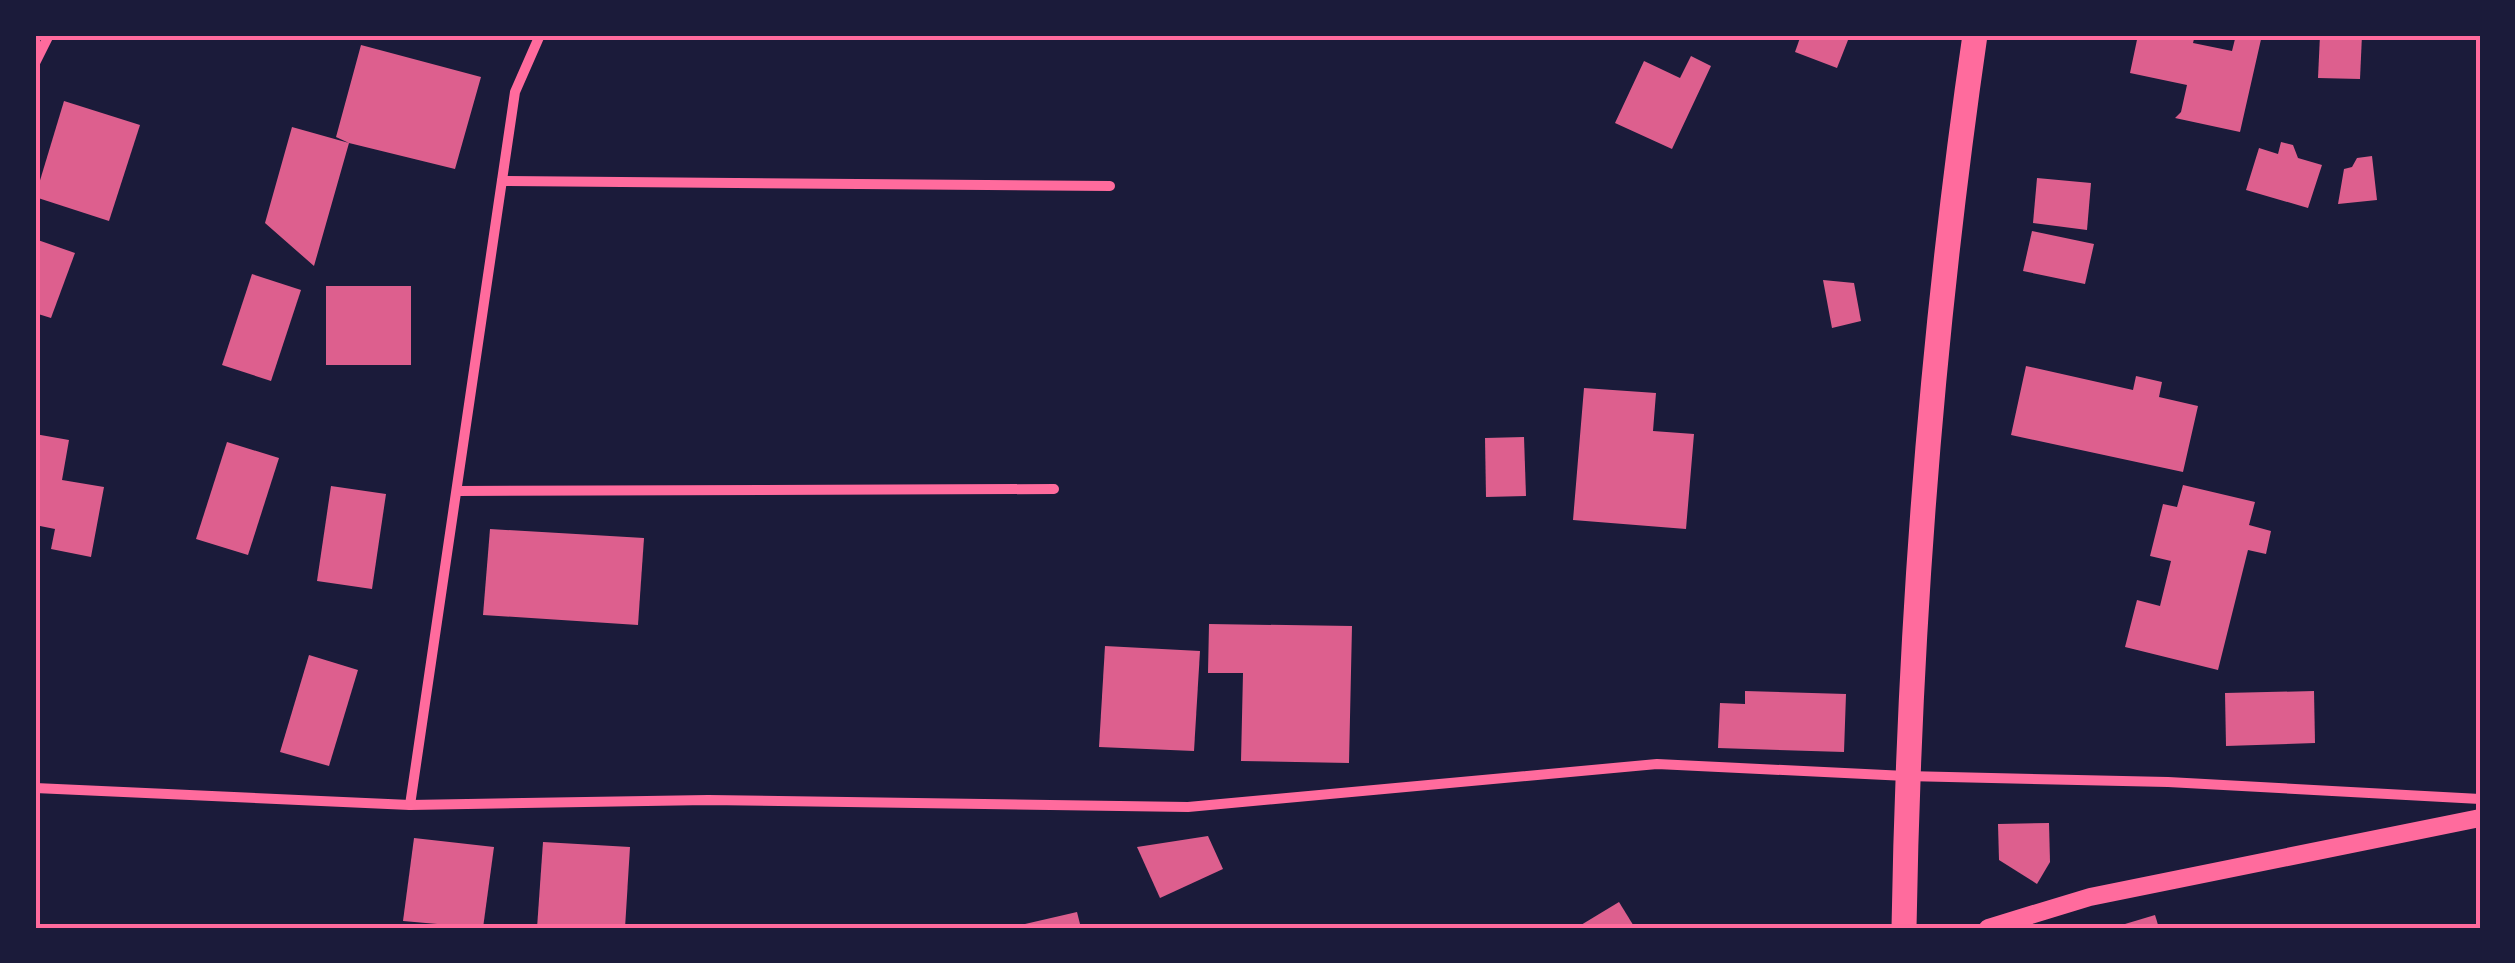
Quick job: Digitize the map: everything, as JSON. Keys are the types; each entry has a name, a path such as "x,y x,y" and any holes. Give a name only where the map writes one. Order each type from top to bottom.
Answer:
{"main road":[{"path":"1904,928 1906,776 1931,387 1975,35"}],"street":[{"path":"35,64 48,35"},
{"path":"410,806 514,92 540,35"},
{"path":"502,180 1110,186"},
{"path":"457,491 1054,489"},
{"path":"35,788 410,806 708,800 1188,806 1658,764 1906,776 2168,782 2480,799"},
{"path":"1988,928 2090,898 2480,818"}],"building":[{"path":"1801,35 1850,35 1837,68 1795,52"},
{"path":"2138,35 2195,35 2193,43 2232,51 2236,35 2262,35 2240,132 2175,118 2181,112 2187,85 2130,73"},
{"path":"2320,35 2362,35 2360,79 2318,78"},
{"path":"361,45 481,77 455,169 336,137"},
{"path":"1691,56 1711,66 1672,149 1615,123 1644,61 1680,78"},
{"path":"64,101 140,125 109,221 35,197"},
{"path":"292,127 349,143 314,266 265,223"},
{"path":"2281,142 2293,145 2298,158 2322,165 2308,208 2246,190 2259,148 2278,154"},
{"path":"2372,156 2377,200 2338,204 2344,169 2352,167 2357,158"},
{"path":"2037,178 2091,183 2087,230 2033,223"},
{"path":"2032,231 2094,244 2085,284 2023,271"},
{"path":"35,239 75,253 51,318 35,313"},
{"path":"252,274 301,290 271,381 222,365"},
{"path":"1823,280 1854,283 1861,321 1832,328"},
{"path":"326,286 411,286 411,365 326,365"},
{"path":"2026,366 2133,390 2136,376 2162,382 2159,397 2198,406 2183,472 2011,435"},
{"path":"1584,388 1656,393 1653,431 1694,434 1686,529 1573,520"},
{"path":"35,434 69,440 62,480 104,487 91,557 51,549 55,529 35,525"},
{"path":"1524,437 1526,496 1486,497 1485,438"},
{"path":"227,442 279,458 248,555 196,539"},
{"path":"2183,485 2255,502 2249,525 2271,531 2266,554 2248,550 2218,670 2125,647 2137,600 2160,606 2171,561 2150,556 2163,504 2177,507"},
{"path":"331,486 386,494 372,589 317,581"},
{"path":"490,529 644,538 638,625 483,615"},
{"path":"1209,624 1352,626 1349,763 1241,761 1243,673 1208,673"},
{"path":"1105,646 1200,651 1194,751 1099,747"},
{"path":"309,655 358,670 329,766 280,752"},
{"path":"1745,691 1846,694 1844,752 1718,748 1720,703 1745,704"},
{"path":"2314,691 2315,743 2226,746 2225,693"},
{"path":"2049,823 2050,862 2037,884 1999,860 1998,824"},
{"path":"1208,836 1223,869 1160,898 1137,847"},
{"path":"414,838 494,847 483,928 403,921"},
{"path":"543,842 630,847 625,928 537,928"},
{"path":"1619,902 1635,928 1576,928"},
{"path":"1077,912 1081,928 1026,928 1025,924"},
{"path":"2155,915 2159,928 2115,928 2115,927"}]}
